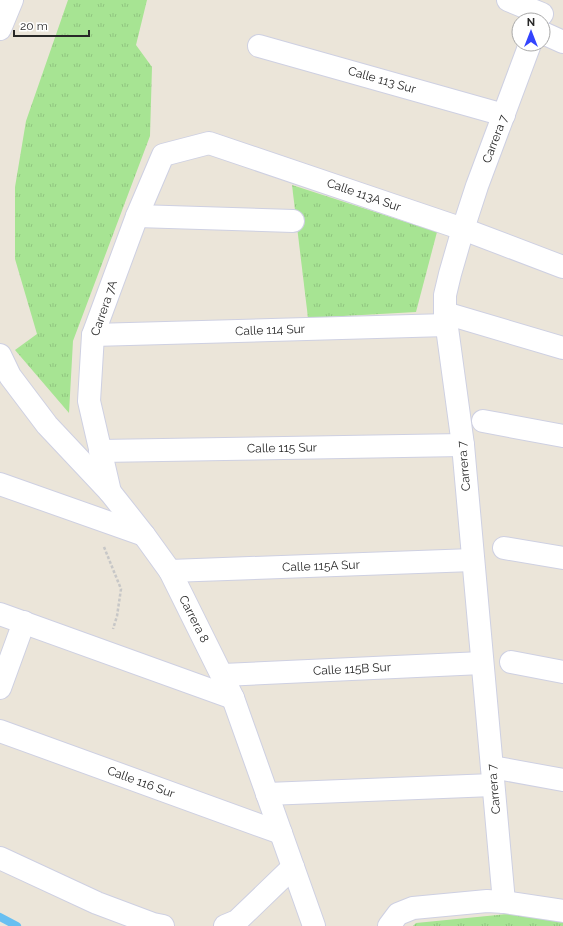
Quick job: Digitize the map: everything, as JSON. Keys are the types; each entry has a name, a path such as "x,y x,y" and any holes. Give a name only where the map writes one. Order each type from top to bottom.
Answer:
{"street":[{"path":"0,29 12,0"},
{"path":"508,0 533,12"},
{"path":"551,27 563,42"},
{"name":"Calle 113 Sur","path":"259,46 504,115"},
{"name":"Carrera 7","path":"504,902 463,445 446,319 445,294 463,229 477,186 527,52"},
{"name":"Calle 113A Sur","path":"163,155 209,143 463,229 563,267"},
{"name":"Carrera 7A","path":"110,492 88,400 93,335 137,216 163,155"},
{"path":"137,216 293,221"},
{"name":"Calle 114 Sur","path":"93,335 446,319 563,348"},
{"name":"Carrera 8","path":"0,355 5,375 47,425 110,492 170,571 233,698 314,926"},
{"path":"483,421 563,436"},
{"name":"Calle 115 Sur","path":"100,451 463,445"},
{"path":"0,484 144,535"},
{"path":"504,548 563,558"},
{"name":"Calle 115A Sur","path":"170,571 473,560"},
{"path":"0,614 233,698"},
{"path":"0,688 24,622"},
{"path":"511,662 563,672"},
{"name":"Calle 115B Sur","path":"222,675 482,663"},
{"name":"Calle 116 Sur","path":"0,731 281,833"},
{"path":"267,794 493,776 563,780"},
{"path":"0,858 97,903 153,924 163,926"},
{"path":"225,926 237,921 293,867"},
{"path":"389,926 398,914 413,908 487,901 504,902 563,911"}],"path":[{"path":"101,520 102,541 121,589 117,616 104,652"}],"green space":[{"path":"68,0 147,0 136,45 152,67 150,136 73,341 69,413 15,350 37,334 15,259 15,187 26,121"},
{"path":"292,185 437,232 416,312 308,318"},
{"path":"518,913 563,920 563,926 413,926 416,923"}],"waterway":[{"path":"0,917 17,926"}]}
